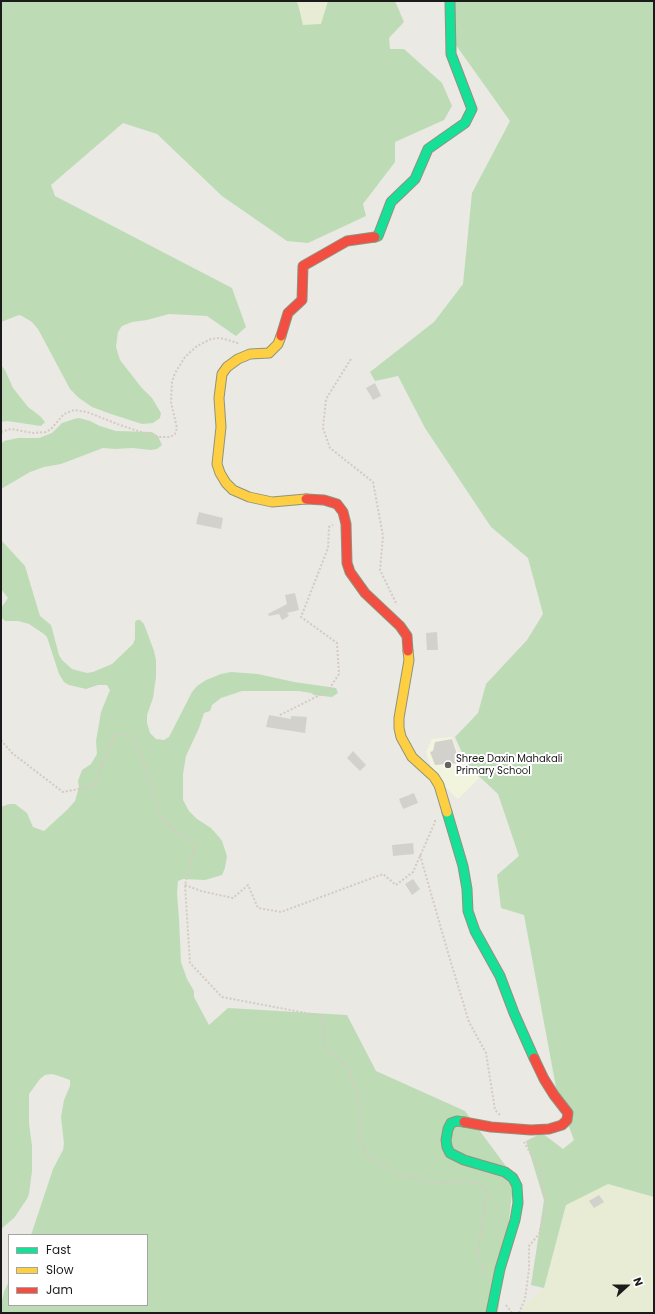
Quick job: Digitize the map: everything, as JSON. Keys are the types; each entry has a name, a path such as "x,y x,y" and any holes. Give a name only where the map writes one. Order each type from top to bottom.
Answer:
{"street":[{"path":"450,1 451,54 472,109 465,123 428,149 415,179 391,202 378,236 347,241 303,266 302,300 288,313 278,344 269,353 250,354 238,359 226,367 222,374 219,398 221,427 218,464 222,478 233,490 249,497 263,501 281,502 308,499 327,500 339,506 343,512 346,520 347,563 350,572 365,593 400,626 407,636 408,660 399,718 401,737 412,757 434,777 439,785 463,866 467,889 468,911 475,931 500,976 514,1013 544,1079 568,1113 569,1117 566,1122 555,1128 516,1129 477,1126 457,1121 450,1124 447,1134 447,1147 452,1155 506,1172 513,1178 517,1186 518,1203 515,1220 500,1269 491,1313"}],"path":[{"path":"1,432 11,429 33,433 46,432 51,429 68,411 80,410 150,435 170,437 175,434 177,428 171,402 172,382 175,373 185,356 197,346 214,338 240,344 246,348 250,354"},
{"path":"351,359 326,399 323,428 330,448 373,482 383,536 380,570 399,608"},
{"path":"280,714 328,691 339,674 337,643 301,617 328,548 329,527 346,520"},
{"path":"1,740 12,753 62,792 94,786 115,735 135,736 163,822 195,844 185,885 190,963 222,997 322,1016 325,1048 347,1066 358,1095 361,1144 370,1158 399,1174 438,1183 474,1181 486,1189 478,1253 486,1278"},
{"path":"185,885 201,891 232,898 248,885 258,908 281,912 383,874 396,885 413,872 435,822 435,816"},
{"path":"420,855 469,1022 486,1053 495,1110 516,1129"},
{"path":"519,1313 525,1299 529,1269 529,1246 539,1234 546,1206 540,1170 524,1142"}],"shaded area":[{"path":"296,1 328,1 321,25 303,25"},
{"name":"Shree Daxin Mahakali Primary School","path":"452,737 461,760 479,778 458,799 441,783 432,770 426,752 432,739"},
{"path":"608,1184 654,1197 654,1313 522,1313 523,1308 544,1288 566,1205"}],"green space":[{"path":"1,1 296,1 303,25 321,24 328,1 395,1 404,22 389,38 390,49 404,49 442,83 452,106 444,120 395,142 395,162 363,204 366,216 308,243 287,241 222,196 157,134 123,123 51,185 55,196 232,288 246,327 236,336 207,316 169,314 147,320 132,322 122,326 118,332 116,347 120,360 141,387 152,398 161,413 160,418 153,423 142,424 92,407 79,398 70,389 38,329 32,322 19,315 1,322"},
{"path":"454,1 654,1 654,1197 608,1184 566,1205 544,1288 531,1285 544,1200 526,1141 542,1133 563,1149 574,1140 558,1098 524,915 501,908 497,875 519,856 498,794 468,766 455,737 478,713 486,684 527,640 543,614 528,558 491,527 425,428 398,376 375,381 370,372 434,322 463,284 472,193 510,121 453,41"},
{"path":"1,365 5,370 13,388 28,407 45,422 41,426 7,421 1,422"},
{"path":"79,418 116,431 152,432 158,436 162,445 157,449 151,450 132,448 103,448 61,464 44,467 30,472 1,489 1,444 4,441 18,438 39,438 52,433 62,423"},
{"path":"1,536 2,541 25,566 40,616 51,625 59,655 62,660 72,669 87,673 112,664 133,644 135,639 135,622 140,620 144,624 156,660 156,677 153,698 147,715 147,723 150,733 156,739 164,740 169,737 192,692 197,686 206,680 221,674 231,672 258,674 294,682 336,688 338,693 332,697 314,695 299,691 242,691 221,698 212,705 210,711 204,713 186,756 183,774 183,800 189,811 197,819 211,828 219,837 222,841 227,856 222,875 205,880 183,879 178,881 177,893 181,962 187,979 194,991 194,997 209,1025 228,1008 347,1015 376,1071 465,1111 514,1177 498,1313 1,1313 4,1292 8,1283 8,1306 148,1306 148,1234 31,1234 53,1169 63,1150 64,1144 61,1117 64,1100 70,1086 70,1080 51,1074 45,1075 40,1079 29,1094 32,1171 29,1194 14,1218 1,1229 1,807 9,804 15,804 27,813 33,827 44,831 68,809 75,801 79,787 78,781 82,770 91,764 97,754 96,741 101,712 110,690 107,685 98,685 86,689 69,685 64,682 59,674 47,637 29,624 18,621 5,621 1,617 1,608 8,598 1,589"}],"building":[{"path":"375,383 381,396 373,400 366,388"},
{"path":"199,512 223,518 221,529 196,524"},
{"path":"295,593 299,610 287,613 289,616 282,620 279,614 269,616 268,614 287,604 285,595"},
{"path":"437,632 438,650 427,650 426,633"},
{"path":"269,715 291,719 291,716 307,717 305,733 266,727"},
{"path":"452,739 460,763 435,765 430,752 433,751 435,742"},
{"path":"353,751 366,765 360,771 347,758"},
{"path":"414,793 418,803 403,809 399,799"},
{"path":"413,843 414,854 393,856 392,845"},
{"path":"413,879 420,889 412,895 405,884"},
{"path":"599,1195 604,1202 594,1208 589,1201"}],"traffic: fast":[{"path":"375,237 378,236 391,202 415,179 428,149 465,123 472,109 451,54 450,1"},
{"path":"447,812 463,866 467,889 468,911 475,931 500,976 514,1013 534,1058"},
{"path":"464,1122 457,1121 451,1123 448,1129 446,1140 450,1153 464,1160 505,1172 513,1178 517,1186 518,1203 515,1220 500,1269 491,1313"}],"traffic: slow":[{"path":"281,336 278,344 269,353 250,354 238,359 227,367 222,374 219,398 221,427 217,464 226,483 233,490 249,497 272,502 306,499"},
{"path":"408,651 409,660 399,718 401,737 412,757 434,777 439,785 447,812"}],"traffic: jam":[{"path":"281,336 288,313 302,300 303,266 347,241 375,237"},
{"path":"306,499 324,500 337,504 343,512 346,524 347,563 350,572 365,593 400,626 407,636 408,651"},
{"path":"464,1122 491,1127 531,1130 549,1129 562,1125 567,1120 568,1113 544,1079 534,1058"}],"place":[{"name":"Shree Daxin Mahakali Primary School","path":"448,765"}]}
